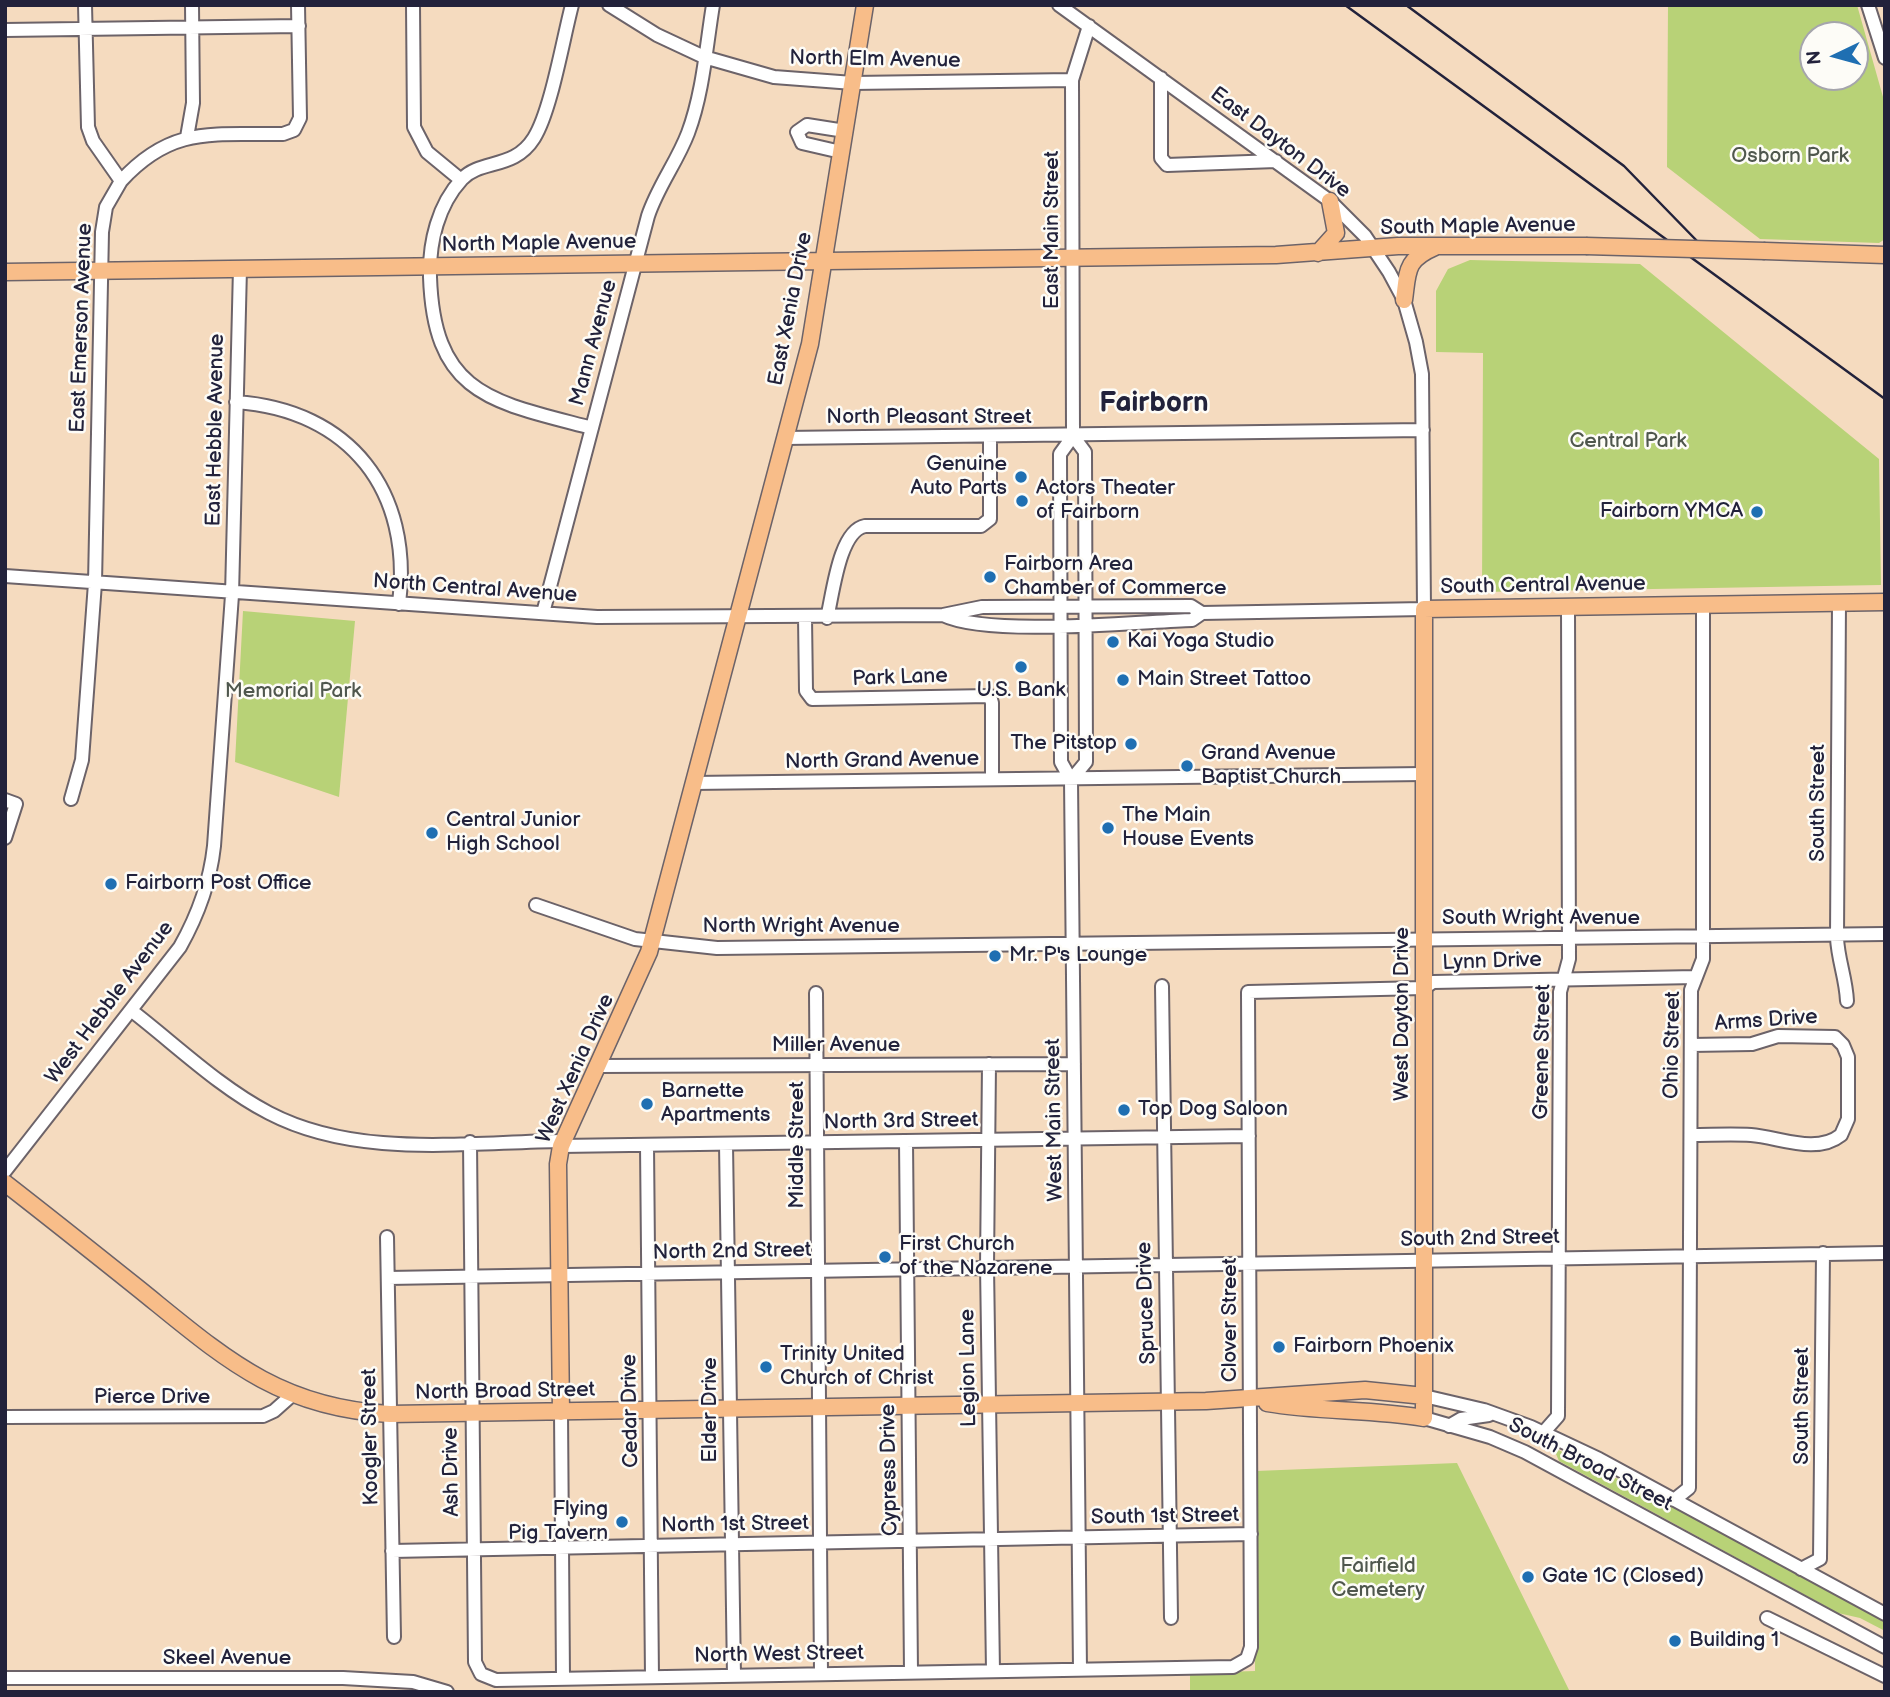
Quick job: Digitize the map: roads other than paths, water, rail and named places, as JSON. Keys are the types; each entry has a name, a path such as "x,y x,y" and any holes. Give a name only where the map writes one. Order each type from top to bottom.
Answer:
{"main road":[{"name":"East Xenia Drive","path":"737,617 810,344 865,5"},
{"path":"1318,253 1336,233 1330,201"},
{"name":"South Maple Avenue","path":"1072,257 1318,253 1436,246 1586,246 1885,255"},
{"path":"1404,300 1413,259 1436,246"},
{"name":"North Maple Avenue","path":"5,272 1072,257"},
{"name":"South Central Avenue","path":"1423,609 1885,602"},
{"name":"West Dayton Drive","path":"1423,609 1424,1418"},
{"name":"West Xenia Drive","path":"561,1412 558,1164 561,1144 647,959 737,617"},
{"name":"North Broad Street","path":"5,1183 226,1359 256,1378 292,1395 335,1408 390,1414 1077,1403"},
{"name":"South Broad Street","path":"1077,1403 1251,1400 1365,1390 1424,1396"},
{"name":"South Broad Street","path":"1251,1400 1292,1407 1351,1408 1424,1418"}],"street":[{"path":"85,5 88,127 93,141 121,181 162,146 187,137 283,134 294,130 300,118 298,5"},
{"path":"187,137 193,103 192,5"},
{"path":"413,5 414,127 427,152 461,180"},
{"path":"572,5 535,136 513,158 472,173 461,180 432,232 429,266 431,309 436,332 447,356 464,378 504,404 592,428"},
{"name":"North Elm Avenue","path":"609,5 657,35 704,57 774,77 853,83 1072,80"},
{"name":"Mann Avenue","path":"543,613 653,200 687,134 713,5"},
{"name":"East Dayton Drive","path":"1059,5 1330,201 1374,249 1404,300 1422,374 1423,609"},
{"path":"1870,12 1885,18"},
{"path":"1870,12 1885,58"},
{"path":"5,30 299,26"},
{"name":"East Main Street","path":"1059,625 1060,454 1073,436 1072,80 1089,26"},
{"path":"1161,78 1161,158 1167,165 1276,161"},
{"path":"841,152 802,143 797,132 807,125 845,131"},
{"name":"East Emerson Avenue","path":"71,799 82,760 95,583 104,220 106,207 121,181"},
{"name":"East Hebble Avenue","path":"231,592 240,268"},
{"path":"236,402 275,407 311,419 342,439 366,463 385,492 397,527 402,565 399,604"},
{"name":"North Pleasant Street","path":"785,438 1423,430"},
{"path":"827,618 846,541 856,529 865,526 981,526 990,519 990,436"},
{"name":"East Main Street","path":"1073,436 1085,452 1084,624"},
{"name":"North Central Avenue","path":"5,576 399,604 654,618 943,615 982,607 1084,604"},
{"name":"West Hebble Avenue","path":"5,1171 180,947 199,910 209,878 222,750 231,592"},
{"name":"South Street","path":"1839,603 1838,961 1845,977 1847,1001"},
{"name":"South Central Avenue","path":"1084,604 1191,606 1202,613 1423,609"},
{"name":"Ohio Street","path":"1674,1500 1689,1488 1691,990 1702,964 1703,937 1703,605"},
{"name":"Greene Street","path":"1542,1433 1558,1416 1562,979 1568,964 1568,606"},
{"name":"South Central Avenue","path":"1084,624 1192,620 1202,613"},
{"name":"North Central Avenue","path":"943,615 956,622 981,625 1084,624"},
{"name":"Park Lane","path":"805,617 806,691 812,699 990,696 992,779"},
{"name":"West Main Street","path":"1071,780 1086,762 1084,624"},
{"name":"West Main Street","path":"1059,625 1061,762 1071,780 1080,1670"},
{"name":"North Grand Avenue","path":"693,783 1423,774"},
{"path":"5,800 16,804 5,838"},
{"name":"North Wright Avenue","path":"536,905 635,939 717,948 1072,943"},
{"name":"South Wright Avenue","path":"1072,943 1885,934"},
{"name":"Lynn Drive","path":"1248,992 1424,988 1433,982 1696,977"},
{"name":"Spruce Drive","path":"1161,986 1171,1618"},
{"name":"Clover Street","path":"1248,992 1251,1647"},
{"name":"Middle Street","path":"816,993 821,1674"},
{"name":"North 3rd Street","path":"132,1011 237,1093 286,1121 317,1133 356,1140 647,1145 1249,1136"},
{"name":"Arms Drive","path":"1691,1045 1752,1044 1778,1036 1830,1035 1840,1041 1846,1050 1848,1083 1847,1125 1841,1135 1831,1142 1784,1143 1754,1135 1691,1135"},
{"name":"Legion Lane","path":"989,1064 987,1266 993,1671"},
{"name":"Miller Avenue","path":"598,1066 1074,1064"},
{"name":"Cypress Drive","path":"906,1141 911,1672"},
{"name":"Ash Drive","path":"470,1142 470,1413 475,1662 481,1674"},
{"name":"Elder Drive","path":"726,1144 734,1675"},
{"name":"Cedar Drive","path":"647,1145 652,1677"},
{"name":"Koogler Street","path":"387,1237 394,1637"},
{"name":"South Street","path":"1801,1569 1820,1559 1823,1253"},
{"name":"South 2nd Street","path":"1076,1265 1885,1253"},
{"name":"North 2nd Street","path":"388,1278 1076,1265"},
{"name":"Pierce Drive","path":"5,1417 263,1416 274,1411 292,1395"},
{"name":"South Broad Street","path":"1424,1396 1496,1414 1542,1433 1674,1500 1885,1614"},
{"name":"West Xenia Drive","path":"561,1412 563,1678"},
{"path":"1449,1426 1461,1419 1496,1414"},
{"name":"South Broad Street","path":"1424,1418 1490,1437 1525,1452 1885,1647"},
{"name":"South 1st Street","path":"1079,1537 1251,1534"},
{"name":"North 1st Street","path":"392,1551 1079,1537"},
{"path":"1767,1618 1885,1676"},
{"name":"North West Street","path":"481,1674 496,1680 1233,1667 1247,1660 1251,1647"},
{"name":"Skeel Avenue","path":"5,1678 362,1678 413,1682 447,1692"},
{"path":"362,1678 362,1692"}],"railway":[{"path":"1345,5 1885,399"},
{"path":"1406,5 1624,166 1699,243"}],"place":[{"name":"Genuine Auto Parts","path":"1021,477"},
{"name":"Actors Theater of Fairborn","path":"1022,501"},
{"name":"Fairborn YMCA","path":"1757,512"},
{"name":"Fairborn Area Chamber of Commerce","path":"990,577"},
{"name":"Kai Yoga Studio","path":"1113,642"},
{"name":"U.S. Bank","path":"1021,667"},
{"name":"Main Street Tattoo","path":"1123,680"},
{"name":"The Pitstop","path":"1131,744"},
{"name":"Grand Avenue Baptist Church","path":"1187,766"},
{"name":"The Main House Events","path":"1108,828"},
{"name":"Central Junior High School","path":"432,833"},
{"name":"Fairborn Post Office","path":"111,884"},
{"name":"Mr. P's Lounge","path":"995,956"},
{"name":"Barnette Apartments","path":"647,1104"},
{"name":"Top Dog Saloon","path":"1124,1110"},
{"name":"First Church of the Nazarene","path":"885,1257"},
{"name":"Fairborn Phoenix","path":"1279,1347"},
{"name":"Trinity United Church of Christ","path":"766,1367"},
{"name":"Flying Pig Tavern","path":"622,1522"},
{"name":"Gate 1C (Closed)","path":"1528,1577"},
{"name":"Building 1","path":"1675,1641"}],"district":[{"name":"Fairborn","path":"1154,404"}],"park label":[{"name":"Osborn Park","path":"1790,157"},
{"name":"Central Park","path":"1628,442"},
{"name":"Memorial Park","path":"293,692"},
{"name":"Fairfield Cemetery","path":"1378,1579"}]}
